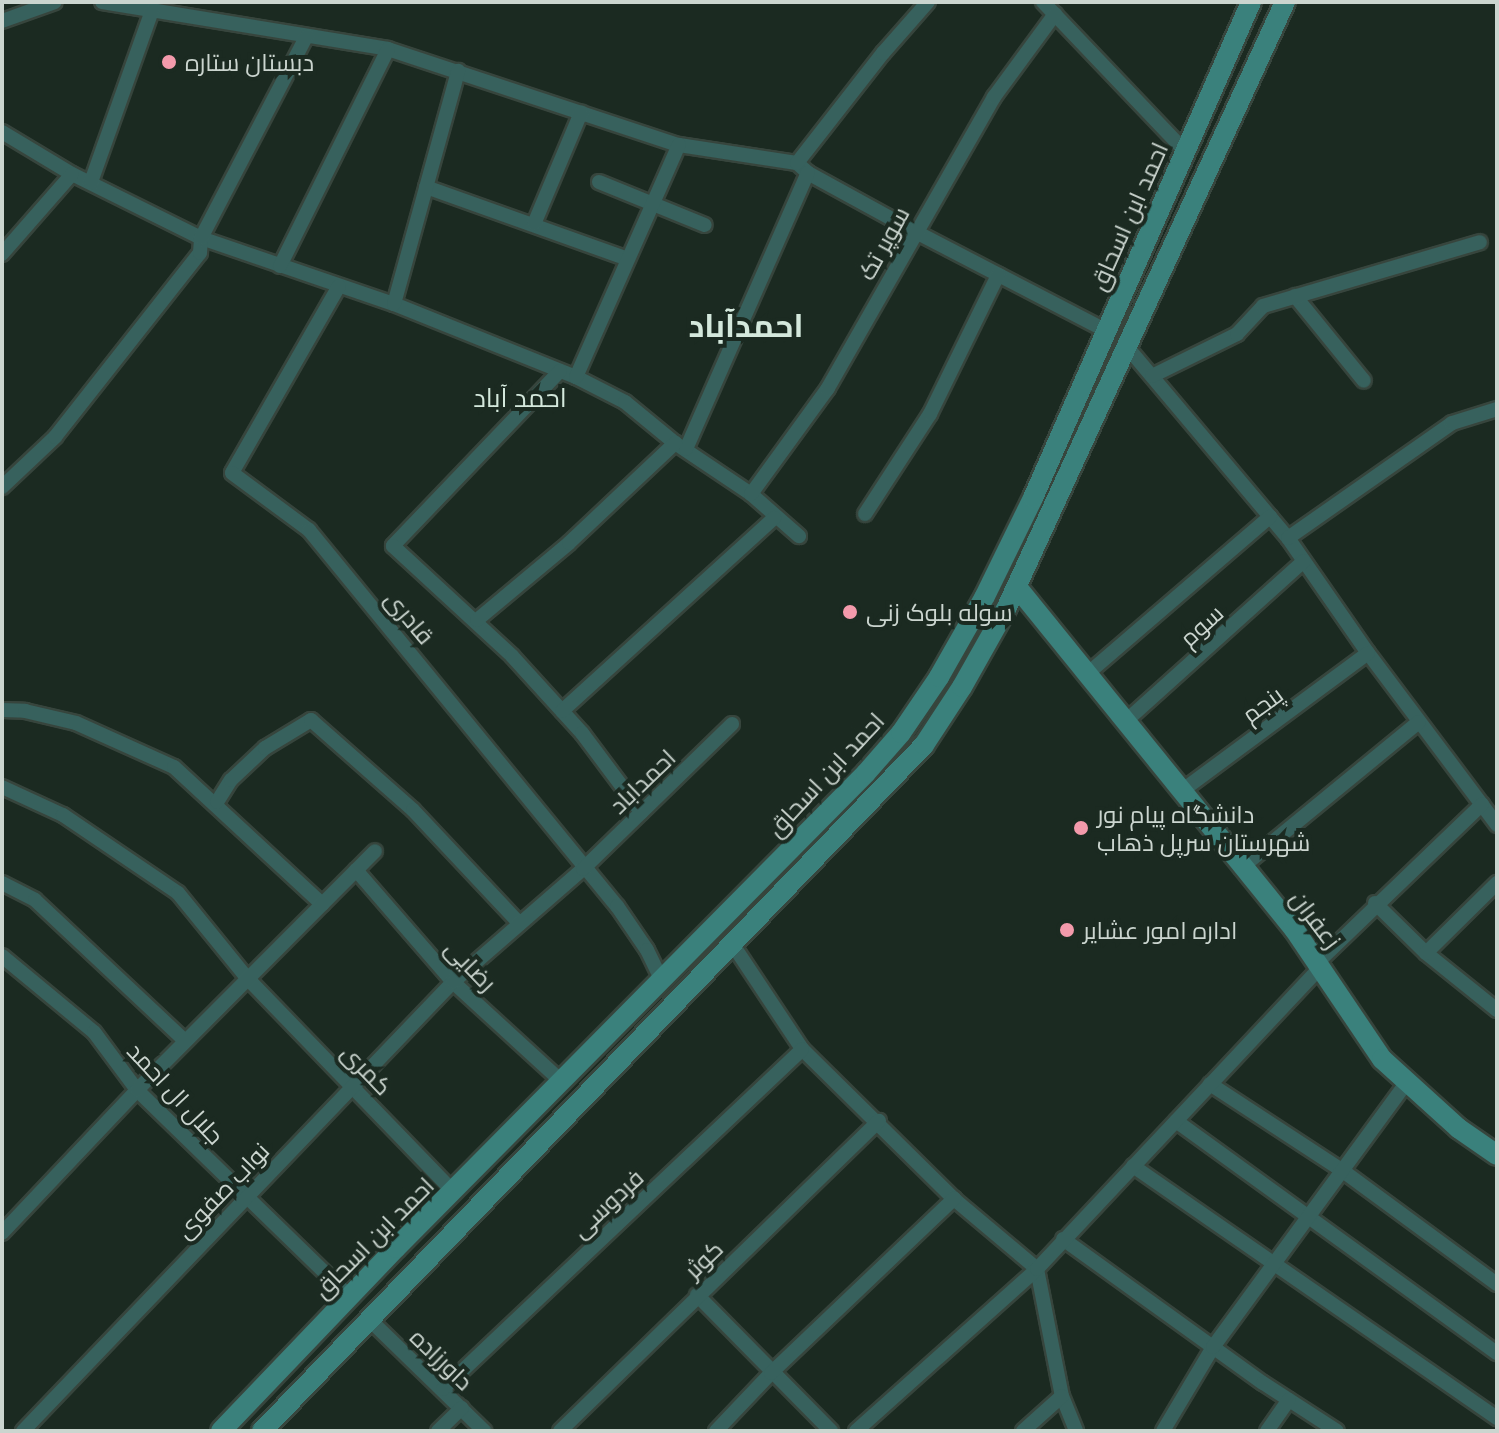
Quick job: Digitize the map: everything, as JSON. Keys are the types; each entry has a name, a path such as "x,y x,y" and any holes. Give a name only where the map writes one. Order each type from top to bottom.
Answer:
{"main road":[{"name":"احمد ابن اسحاق","path":"221,1431 866,773 901,733 939,677 985,596 1033,498 1251,2"},
{"path":"262,1431 924,745 962,687 1017,587 1285,2"},
{"name":"زعفران","path":"1017,587 1183,790 1241,868 1294,929 1382,1059 1458,1128 1497,1155"},
{"path":"699,943 698,952 703,958 709,962 717,960"},
{"path":"662,981 670,978 679,983 682,989 678,1001"}],"street":[{"path":"2,21 55,2"},
{"path":"102,2 388,49 679,145 802,168 914,231 1105,330"},
{"path":"477,620 680,446 802,168 883,53 928,2"},
{"path":"1043,2 1185,151"},
{"path":"91,182 152,11"},
{"name":"سوپر تک","path":"751,494 828,388 914,231 994,97 1055,14"},
{"path":"2,487 55,437 99,385 200,253 201,238 306,37"},
{"path":"280,266 388,49"},
{"path":"394,304 458,71"},
{"path":"534,224 581,113"},
{"path":"2,132 72,174 201,238 394,304 576,377 625,402 680,446 751,494 774,518 799,536"},
{"path":"576,377 679,145"},
{"path":"2,254 72,174"},
{"path":"599,182 705,225"},
{"path":"426,187 628,259"},
{"path":"1152,376 1237,334 1263,306 1480,242"},
{"path":"865,514 930,414 998,275"},
{"name":"قادری","path":"339,286 232,473 309,530 583,869 617,906 647,950 662,981"},
{"path":"1295,296 1364,381"},
{"path":"1128,348 1288,538 1368,653 1497,825"},
{"path":"560,371 393,546 477,620 562,711 641,812"},
{"path":"1288,538 1452,423 1497,409"},
{"path":"1086,675 1270,517"},
{"path":"562,711 774,518"},
{"name":"سوم","path":"1126,721 1304,561"},
{"name":"پنجم","path":"1183,790 1368,653"},
{"path":"2,710 25,711 76,723 174,767 217,802 322,904"},
{"path":"217,802 231,780 265,748 311,720 413,810 520,924"},
{"path":"1241,868 1419,722"},
{"name":"احمداباد","path":"520,924 583,869 732,724"},
{"name":"کمری","path":"2,787 63,815 178,893 248,979 454,1192"},
{"path":"856,1431 1037,1269 1375,903 1482,804"},
{"path":"2,1233 137,1090 375,851"},
{"name":"رضایی","path":"356,870 453,982 562,1082"},
{"path":"2,883 35,900 185,1041"},
{"path":"1426,953 1497,883"},
{"path":"1375,903 1426,953 1497,1010"},
{"name":"نواب صفوی","path":"23,1431 453,982 520,924"},
{"path":"733,945 802,1049 879,1121 954,1199 1037,1269 1062,1396 1076,1431"},
{"name":"جلال ال احمد","path":"2,956 94,1032 137,1090 350,1297"},
{"name":"فردوسی","path":"443,1389 802,1049"},
{"path":"1163,1431 1213,1347 1407,1082"},
{"path":"1210,1084 1343,1171 1497,1284"},
{"name":"کوثر","path":"560,1431 879,1121"},
{"path":"1176,1121 1497,1353"},
{"path":"1133,1166 1497,1418"},
{"path":"716,1431 771,1373 954,1199"},
{"path":"1063,1239 1337,1431"},
{"path":"697,1295 831,1431"},
{"name":"داورزاده","path":"369,1319 484,1431"},
{"path":"1023,1431 1062,1396"},
{"path":"1267,1431 1289,1400"},
{"path":"438,1431 462,1408"}],"place":[{"name":"دبستان ستاره","path":"169,62"},
{"name":"سوله بلوک زنی","path":"850,612"},
{"name":"دانشگاه پیام نور شهرستان سرپل ذهاب","path":"1081,828"},
{"name":"اداره امور عشایر","path":"1067,930"}],"district":[{"name":"احمدآباد","path":"746,325"},
{"name":"احمد آباد","path":"520,398"}]}
